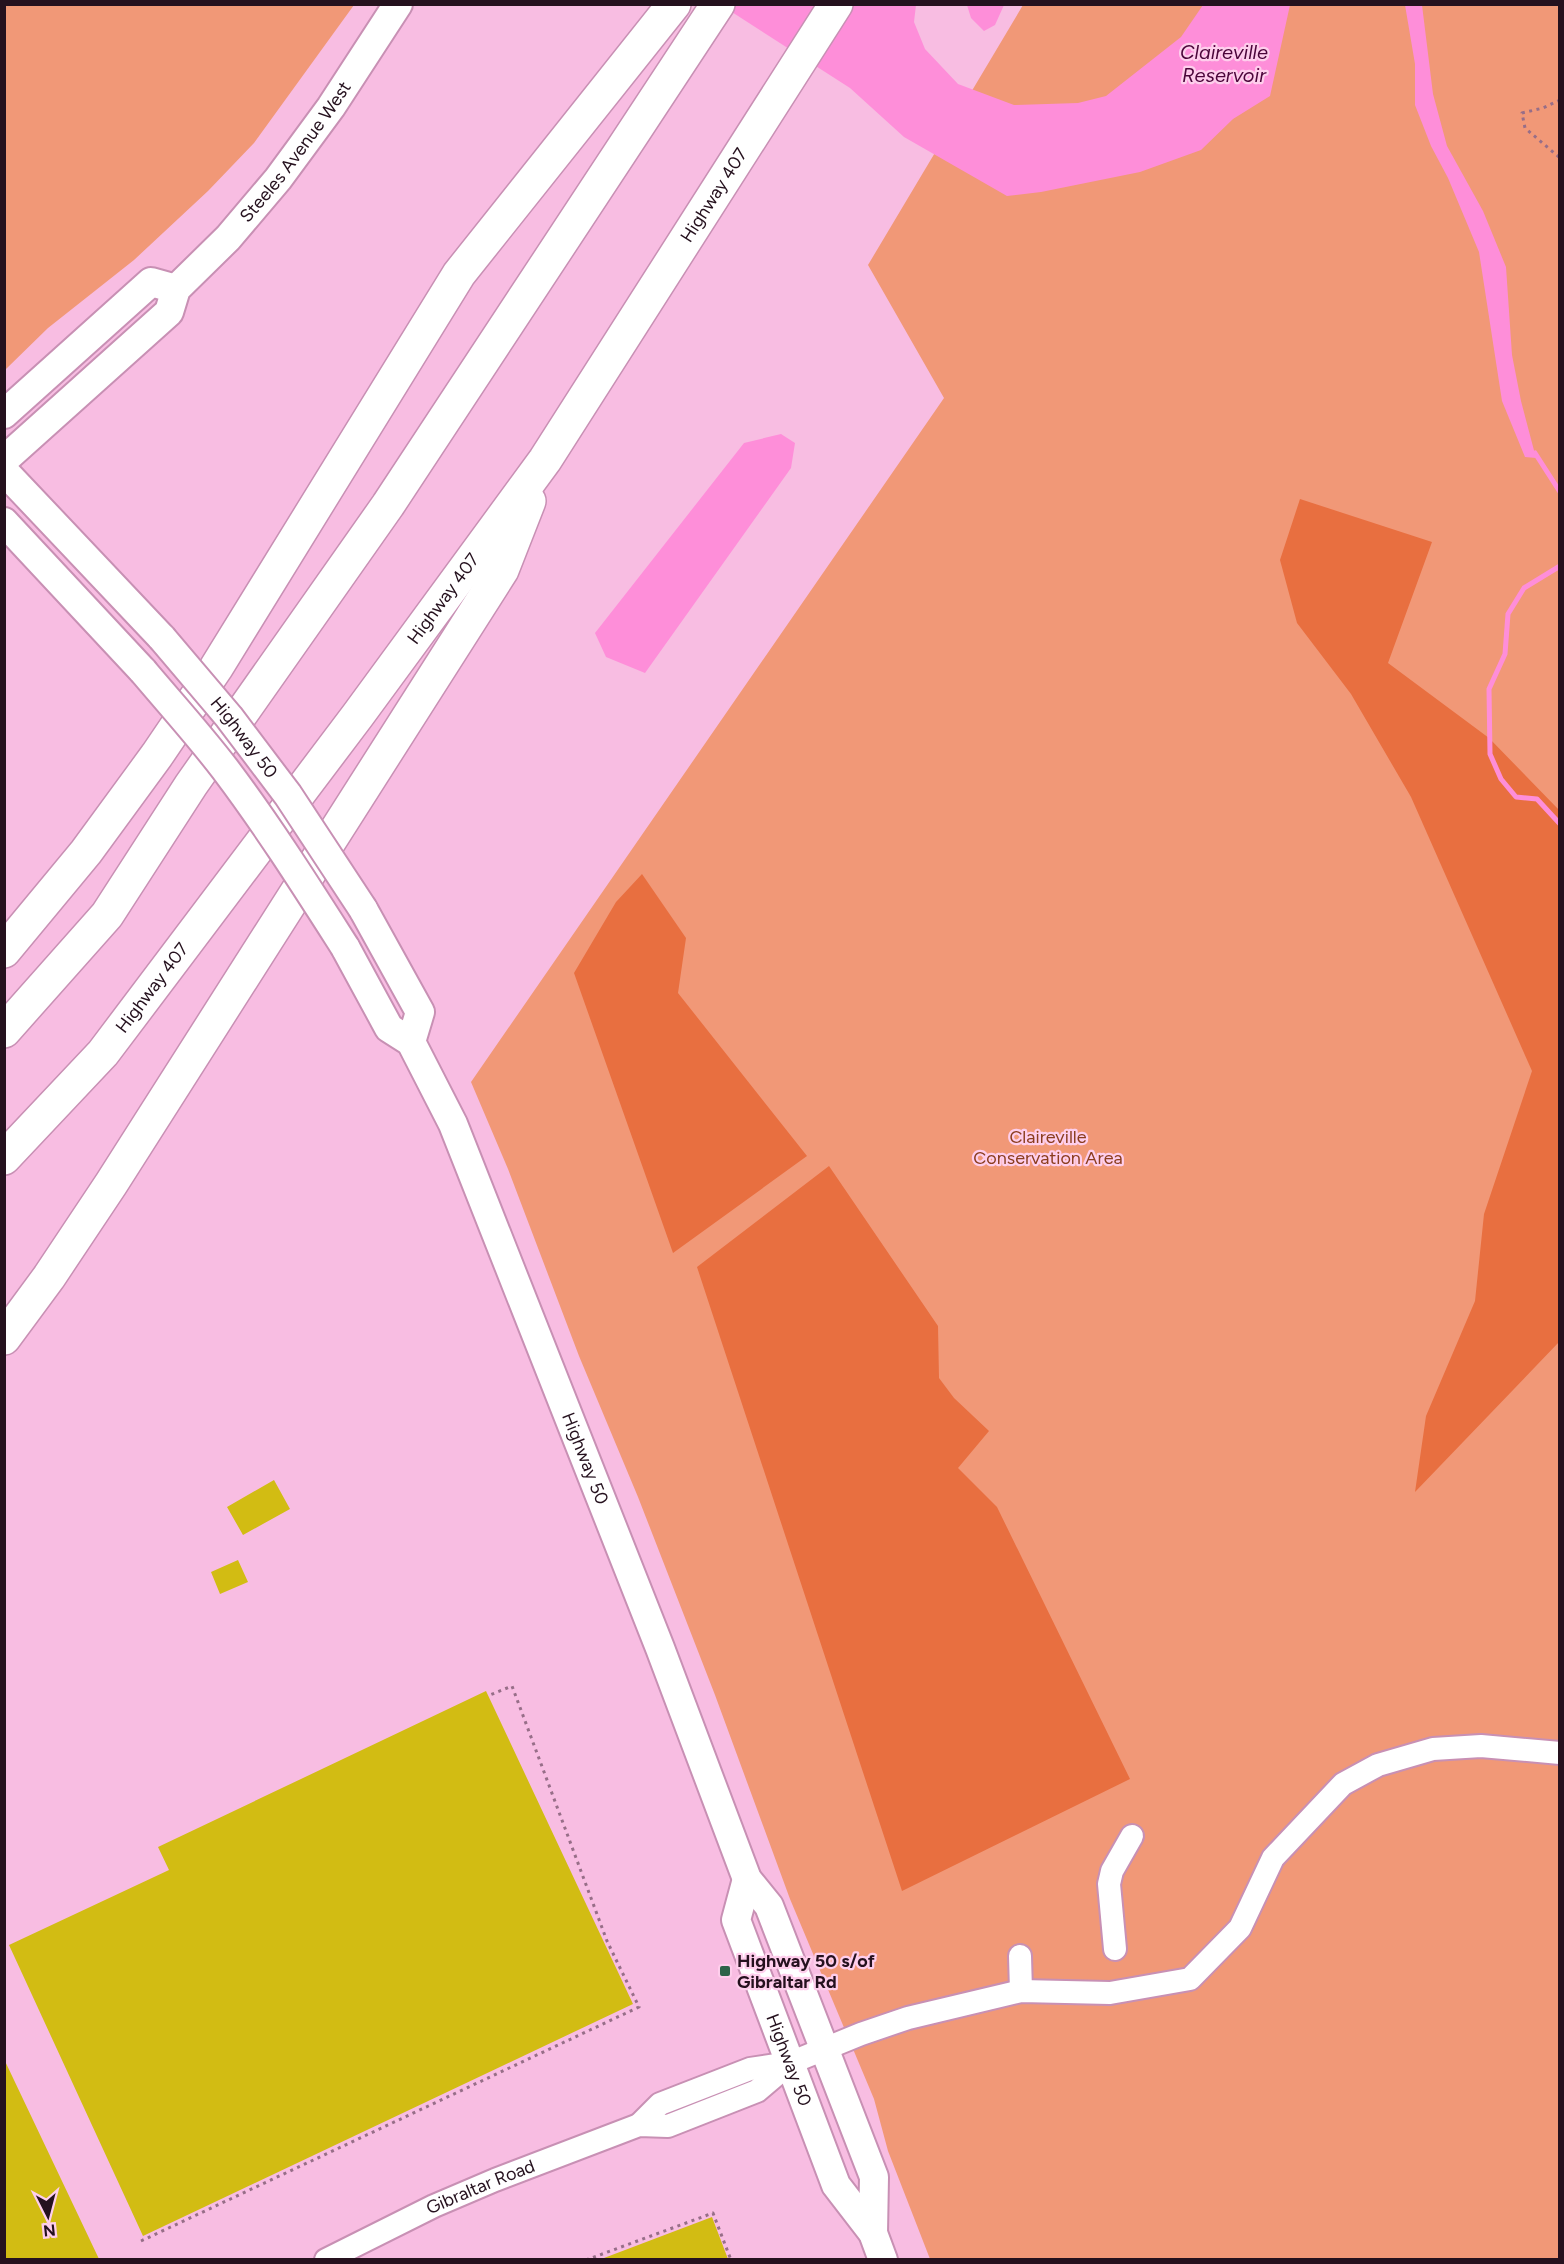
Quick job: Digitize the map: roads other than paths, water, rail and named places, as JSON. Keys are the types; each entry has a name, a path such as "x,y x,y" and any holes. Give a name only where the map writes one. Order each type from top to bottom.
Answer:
{"highway":[{"path":"4,1031 107,915 191,785 388,505 718,4"},
{"name":"Highway 407","path":"4,1158 103,1053 358,715 545,460 836,4"},
{"path":"4,951 86,852 216,668 459,274 672,7"},
{"path":"4,1338 49,1277 111,1184 502,570 545,460"}],"main road":[{"name":"Steeles Avenue West","path":"4,460 169,312 176,289 228,238 278,179 331,107 398,4"},
{"path":"4,414 151,282 176,289"},
{"name":"Highway 50","path":"4,471 162,638 229,717 282,786 363,909 420,1012 411,1042"},
{"name":"Highway 50","path":"4,522 143,671 224,768 290,860 345,947 389,1028 411,1042 435,1085 458,1134 660,1648 747,1879 769,1906 874,2177 873,2233"},
{"name":"Highway 50","path":"747,1879 736,1920 836,2185 873,2233 883,2259"}],"street":[{"name":"Gibraltar Road","path":"326,2259 434,2206 495,2180 639,2125 668,2126 757,2091 790,2063 908,2018 1021,1991 1110,1993 1190,1979 1240,1928 1273,1858 1343,1784 1378,1765 1433,1749 1481,1746 1560,1753"},
{"path":"1115,1949 1109,1884 1112,1871 1132,1836"},
{"path":"1020,1956 1021,1991"}],"water":[{"path":"967,4 1004,5 995,25 984,31 971,18"},
{"name":"Claireville Reservoir","path":"721,5 916,5 914,22 925,49 958,84 1014,105 1078,103 1106,96 1181,37 1203,5 1290,5 1270,96 1233,119 1201,150 1140,172 1041,192 1007,196 904,137 850,88"},
{"path":"1405,5 1422,5 1433,94 1447,146 1483,211 1506,267 1512,355 1536,458 1525,457 1502,401 1479,252 1415,105 1415,64"},
{"path":"781,434 795,443 791,468 645,673 606,657 595,633 744,443"}],"waterway":[{"path":"1535,453 1560,492"},
{"path":"1560,566 1524,588 1508,614 1505,654 1489,689 1490,754 1501,779 1516,797 1537,799 1560,824"}],"place":[{"name":"Highway 50 s/of Gibraltar Rd","path":"725,1971"}],"park label":[{"name":"Claireville Conservation Area","path":"1048,1147"}]}
